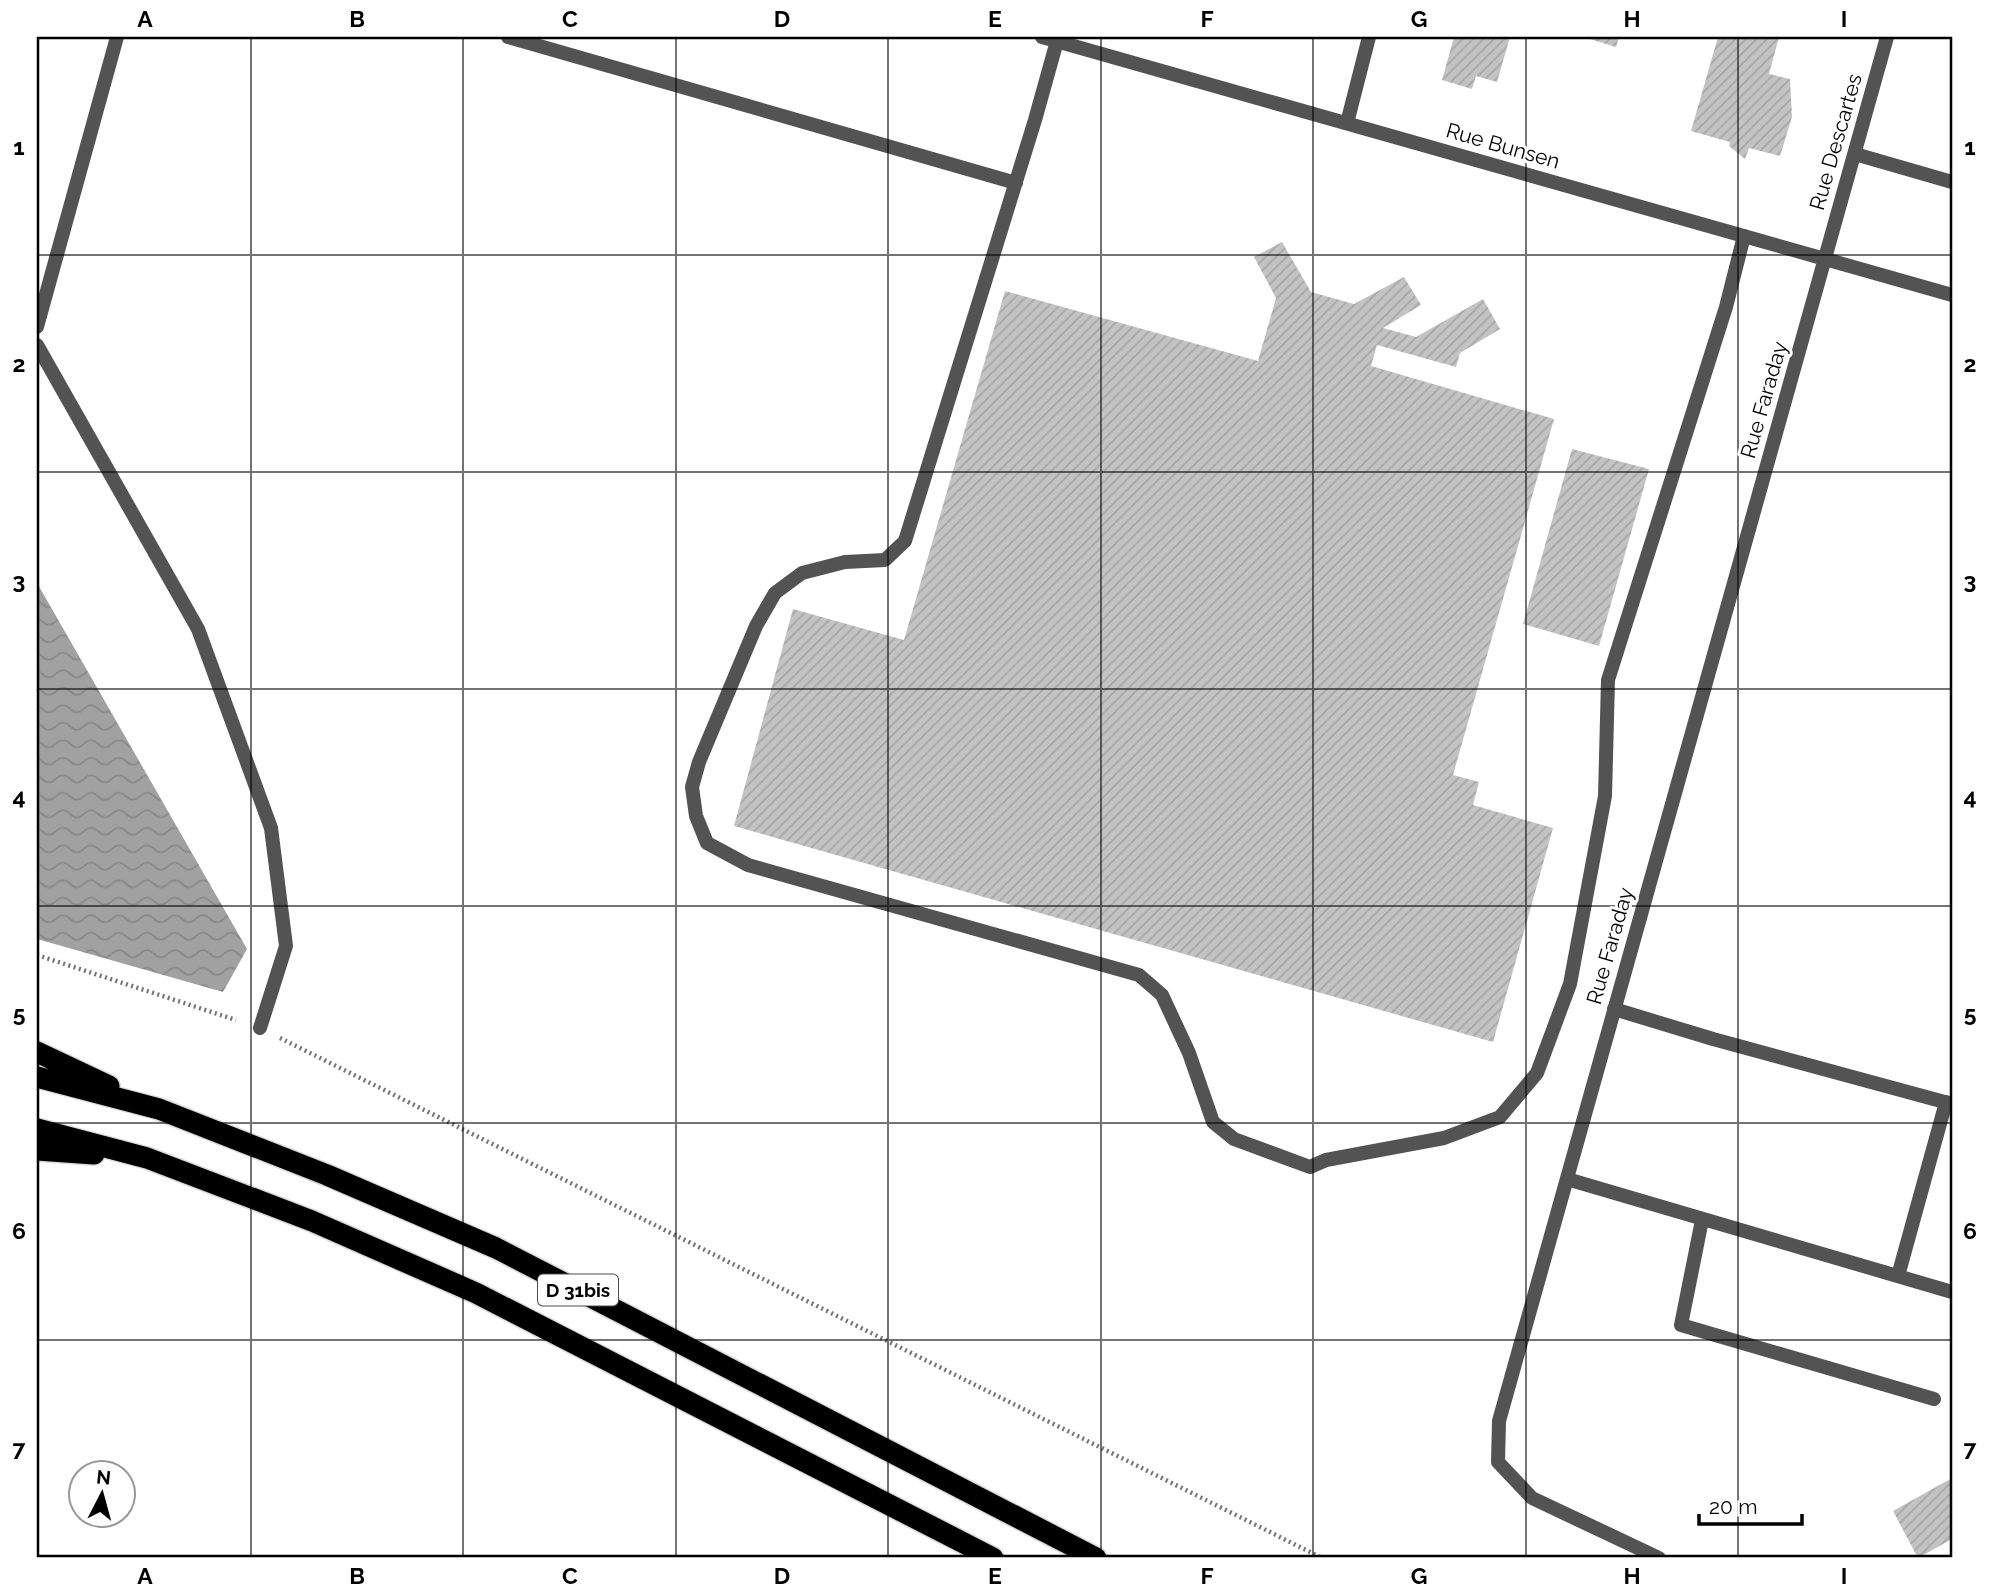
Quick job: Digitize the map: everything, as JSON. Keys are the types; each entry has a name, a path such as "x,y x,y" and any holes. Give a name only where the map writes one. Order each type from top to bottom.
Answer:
{"highway":[{"path":"37,1052 159,1109"},
{"name":"D 31bis","path":"37,1077 159,1109 327,1175 496,1248 1096,1558"},
{"name":"D 31bis","path":"37,1129 147,1158 312,1221 476,1293 993,1558"},
{"path":"37,1150 147,1158"}],"street":[{"path":"37,327 117,37"},
{"path":"508,37 1016,183"},
{"name":"Rue Bunsen","path":"1042,37 1952,295"},
{"path":"1347,123 1369,37"},
{"name":"Rue Descartes","path":"1825,259 1887,37"},
{"path":"1058,41 905,541 886,560 845,562 802,573 775,593 756,626 699,762 692,787 696,816 707,843 748,865 1139,975 1163,995 1189,1053 1213,1122 1234,1139 1310,1167 1326,1160 1444,1138 1500,1117 1537,1073 1570,984 1605,796 1608,680 1726,307 1744,236"},
{"path":"1855,153 1952,182"},
{"name":"Rue Faraday","path":"1659,1558 1532,1498 1498,1462 1499,1421 1825,259"},
{"path":"37,345 198,629 271,828 286,946 260,1028"},
{"path":"1614,1009 1949,1103 1898,1276"},
{"path":"1567,1179 1952,1292"},
{"path":"1702,1220 1681,1325 1934,1399"}],"path":[{"path":"37,955 260,1028 1322,1558"}],"water":[{"path":"37,583 247,949 223,992 37,939"}],"building":[{"path":"1454,37 1510,37 1497,82 1476,76 1472,89 1442,80"},
{"path":"1583,37 1619,37 1616,47"},
{"path":"1718,37 1779,37 1769,74 1790,79 1792,117 1780,156 1749,148 1745,159 1729,146 1730,142 1691,131"},
{"path":"1282,242 1311,292 1354,304 1404,277 1421,305 1383,328 1416,337 1483,299 1500,329 1460,353 1456,367 1377,345 1371,366 1554,419 1453,775 1479,782 1473,805 1553,828 1493,1042 734,826 793,609 904,640 1005,291 1258,361 1276,298 1254,257"},
{"path":"1572,449 1649,469 1599,646 1523,624"},
{"path":"1952,1478 1952,1539 1918,1558 1893,1511"}]}
